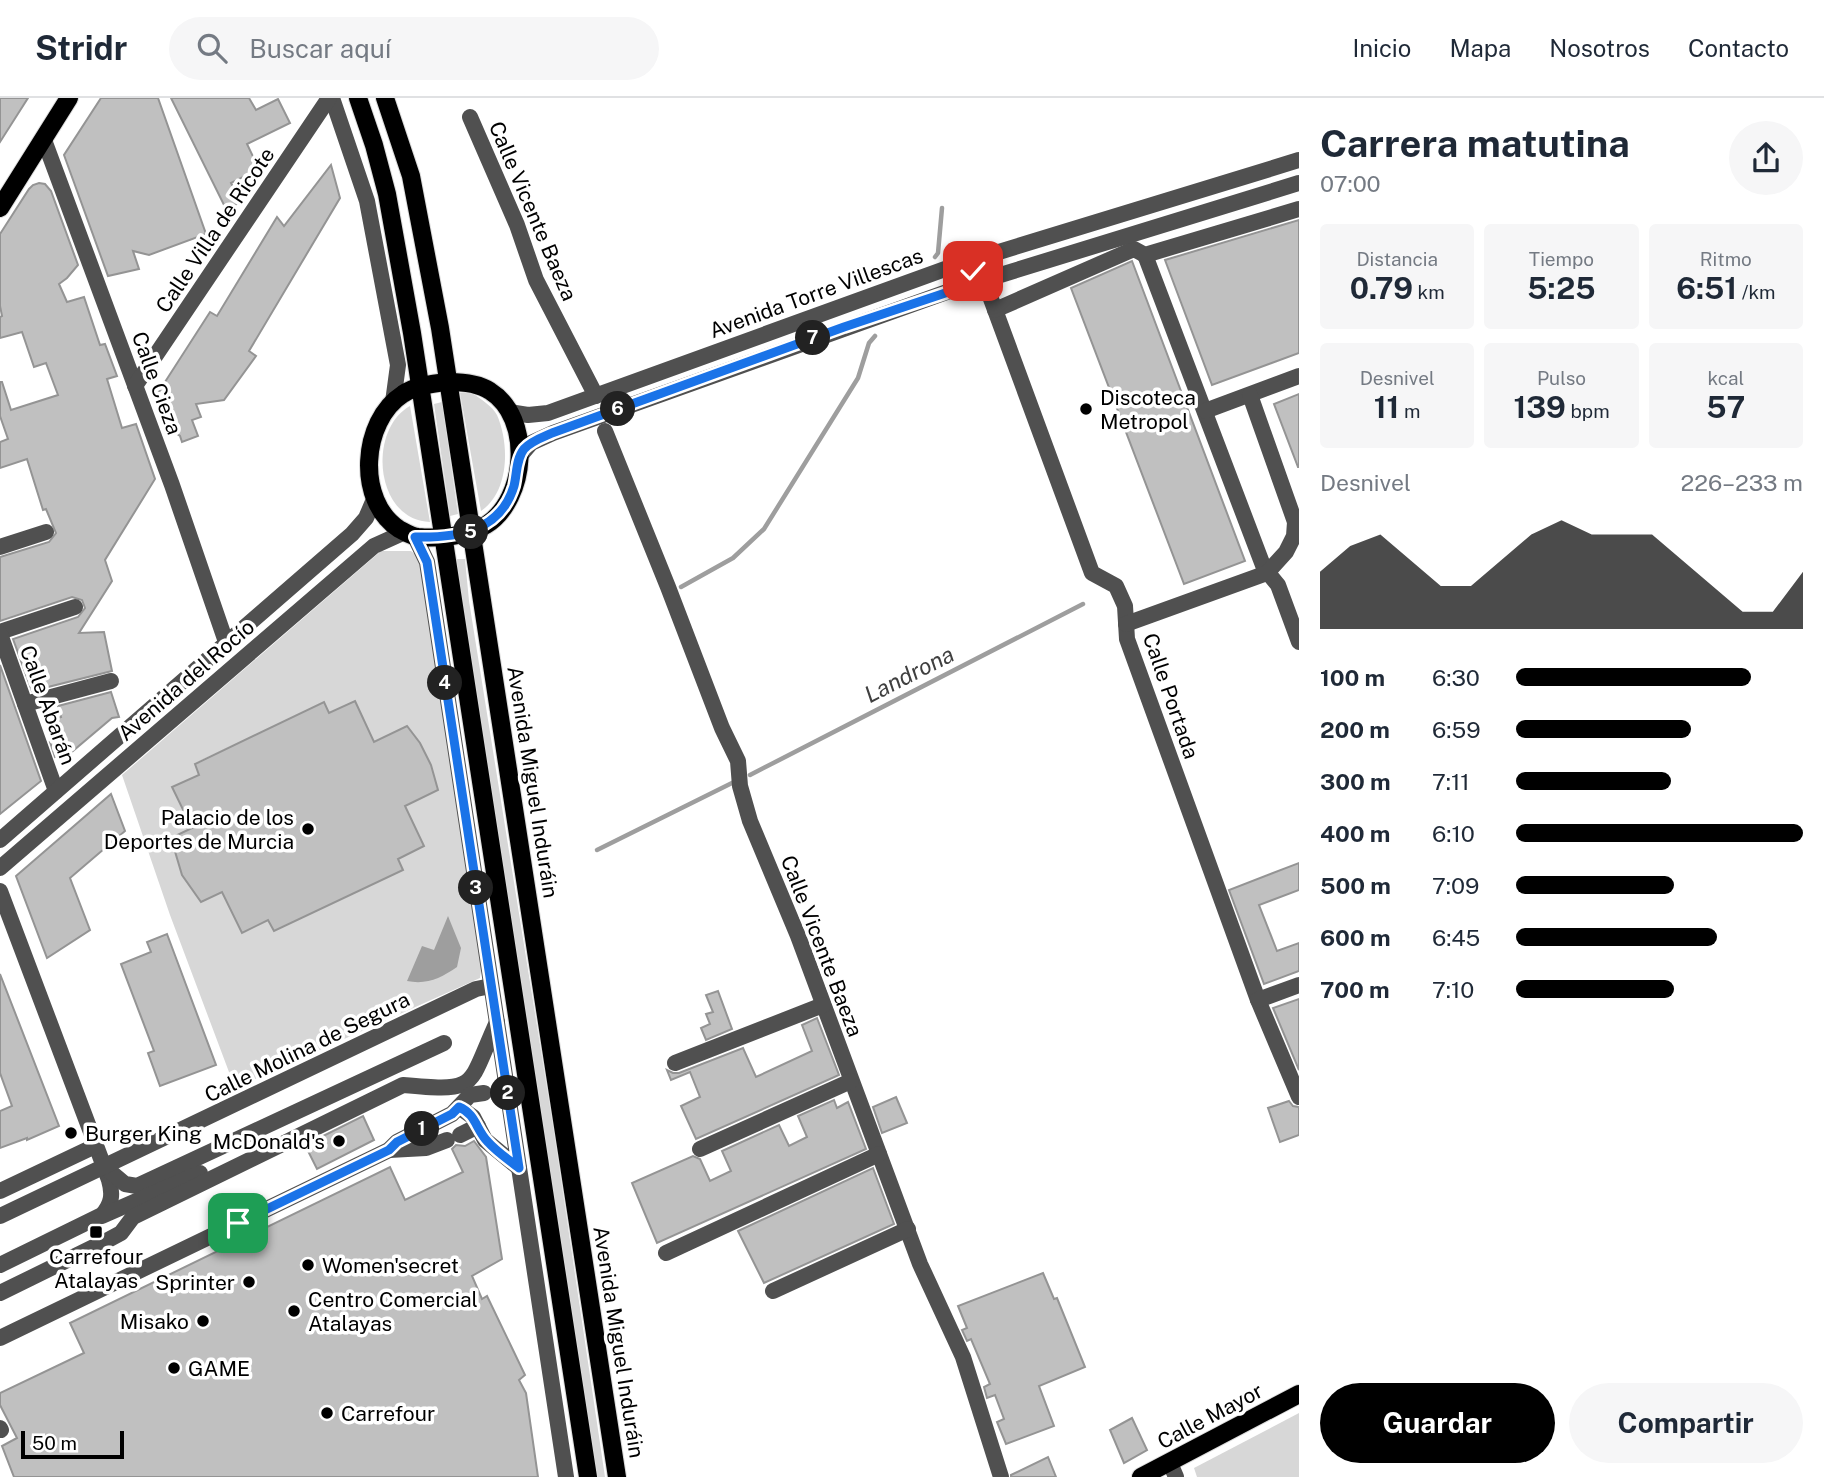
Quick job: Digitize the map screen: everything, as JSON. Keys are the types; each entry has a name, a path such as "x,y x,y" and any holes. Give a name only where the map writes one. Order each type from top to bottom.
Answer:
{"main road":[{"path":"0,208 69,98"},
{"path":"358,98 387,194 420,387 588,1477"},
{"name":"Avenida Miguel Induráin","path":"385,98 404,151 418,206 449,382 617,1477"},
{"path":"449,382 470,383 488,389 500,399 509,412 516,430 519,457 515,482 506,503 493,520 471,532 443,536 410,535 388,519 375,497 370,475 372,442 382,417 402,394 420,387 449,382"},
{"name":"Calle Mayor","path":"1141,1477 1173,1470 1299,1394"}],"street":[{"name":"Calle Villa de Ricote","path":"135,386 330,98"},
{"path":"330,98 367,201 398,365 393,402"},
{"name":"Calle Vicente Baeza","path":"470,117 517,225 536,280 596,396"},
{"name":"Calle Cieza","path":"44,140 172,485 226,642"},
{"name":"Avenida Torre Villescas","path":"509,412 537,415 952,266 1299,160"},
{"name":"Avenida Torre Villescas","path":"519,457 531,443 552,433 844,327 984,280 1299,183"},
{"path":"1145,255 1299,209"},
{"path":"984,280 984,273 989,267 1052,244 1090,224"},
{"path":"995,310 1134,249 1145,255 1267,573 1278,585 1299,642"},
{"path":"952,266 973,271 984,280"},
{"name":"Calle Portada","path":"984,280 1092,573 1116,586 1125,606 1128,639 1258,1000 1299,1097"},
{"path":"1205,411 1299,376"},
{"path":"1126,624 1267,573 1286,552 1294,536 1295,522 1250,395"},
{"name":"Calle Vicente Baeza","path":"605,431 722,728 738,761 740,786 750,821 797,936 920,1264 963,1357 1002,1477"},
{"name":"Avenida del Rocío","path":"0,840 361,526 375,497"},
{"path":"0,547 46,532"},
{"path":"410,535 427,562 566,1477"},
{"name":"Avenida del Rocío","path":"0,868 374,546 410,535"},
{"path":"0,633 75,607"},
{"name":"Calle Abarán","path":"0,633 56,791"},
{"path":"226,642 235,639 244,644 243,660"},
{"path":"25,704 111,681"},
{"path":"0,891 111,1186 112,1199 102,1215 90,1222"},
{"path":"1258,1000 1299,985"},
{"name":"Calle Molina de Segura","path":"0,1216 476,989 491,986"},
{"path":"675,1063 823,1005"},
{"path":"0,1293 121,1233 133,1217 403,1085 445,1089 467,1084 475,1075 497,1022"},
{"path":"104,1166 125,1184 137,1186 444,1043"},
{"path":"700,1149 851,1082"},
{"path":"0,1338 389,1150 397,1142 452,1114 470,1095 484,1093"},
{"path":"459,1107 469,1112 485,1140 519,1168"},
{"path":"389,1150 426,1148 478,1126"},
{"path":"0,1191 95,1146"},
{"path":"0,1265 257,1147"},
{"path":"666,1253 879,1154"},
{"path":"773,1291 908,1229"}],"shaded area":[{"path":"460,393 472,393 497,415 504,440 502,480 490,503 481,511"},
{"path":"442,402 458,514 450,516 434,404"},
{"path":"410,406 430,522 412,517 398,506 388,491 383,472 387,434 396,418"},
{"path":"381,551 411,551 420,558 482,962 480,978 235,1088 170,915 122,775","holes":["355,701 374,742 408,727 427,757 435,781 437,790 405,806 424,846 398,859 403,870 274,931 268,920 242,933 222,892 201,902 182,875 171,838 192,828 173,788 199,775 195,763 323,703 329,713"]},
{"path":"455,559 465,559 469,601 554,1132 605,1477 596,1477"},
{"path":"448,916 461,948 457,967 434,980 407,981 422,946 434,950"},
{"path":"1299,1413 1299,1477 1197,1477 1194,1468"}],"building":[{"path":"0,98 28,98 0,142"},
{"path":"101,98 158,98 206,234 149,255 133,251 139,269 108,276 64,155"},
{"path":"171,98 249,98 256,110 278,99 290,123 247,144 259,169 231,183 241,202 226,209"},
{"path":"331,165 340,198 249,351 256,356 224,400 196,404 201,417 192,420 198,436 182,442 180,436 170,429 171,413 161,417 154,399 210,312 217,316 277,217 284,226"},
{"path":"39,183 45,184 51,191 78,265 59,284 67,302 84,297 100,345 105,344 117,376 107,379 122,428 136,424 155,479 105,560 112,581 79,633 104,632 112,671 32,691 13,639 78,617 85,608 82,600 72,597 0,621 0,557 49,542 56,533 46,509 43,510 27,459 0,468 0,442 8,439 0,416 0,382 11,410 58,395 46,363 34,367 22,332 0,338 0,234 29,189"},
{"path":"1299,220 1299,353 1212,385 1165,260"},
{"path":"1132,261 1245,561 1184,584 1071,288"},
{"path":"1299,394 1299,467 1298,467 1274,404"},
{"path":"0,665 41,781 0,814"},
{"path":"111,692 119,717 112,718 61,761 59,756 55,757 50,742 55,741 51,720 61,717 58,706"},
{"path":"355,701 374,742 407,726 420,743 431,765 438,790 405,806 424,846 398,859 403,870 274,931 268,920 242,933 222,892 201,902 182,875 171,838 192,828 172,787 199,775 195,764 324,702 329,713"},
{"path":"111,794 125,831 70,878 90,930 47,958 16,876"},
{"path":"1299,863 1299,890 1259,905 1277,951 1299,943 1299,971 1264,984 1229,890"},
{"path":"167,934 216,1065 160,1086 148,1053 154,1051 121,964 151,952 147,942"},
{"path":"0,974 59,1126 0,1148 0,1111 12,1106 0,1073"},
{"path":"718,991 732,1029 706,1040 701,1028 710,1024 706,1014 713,1012 706,995"},
{"path":"1299,999 1299,1070 1273,1008"},
{"path":"817,1018 839,1075 696,1139 681,1106 700,1097 690,1072 671,1080 667,1070 679,1073 743,1048 756,1077 812,1051 802,1025"},
{"path":"896,1097 907,1123 882,1133 873,1107"},
{"path":"834,1100 837,1108 848,1102 866,1149 657,1243 632,1183 693,1156 700,1159 710,1181 731,1171 722,1151 779,1125 789,1146 807,1137 798,1116"},
{"path":"1289,1101 1293,1106 1299,1107 1299,1135 1280,1142 1268,1108"},
{"path":"363,1116 374,1140 317,1169 305,1145"},
{"name":"Centro Comercial Atalayas","path":"474,1141 486,1157 502,1259 472,1276 482,1299 487,1296 525,1375 519,1380 526,1393 538,1477 14,1477 2,1446 17,1438 0,1405 0,1393 84,1353 70,1323 390,1167 405,1200 463,1172 452,1149 456,1145 465,1146"},
{"path":"873,1168 894,1224 764,1283 738,1231"},
{"path":"1043,1273 1054,1299 1057,1298 1085,1367 1039,1386 1054,1426 1006,1444 997,1422 1004,1419 995,1395 987,1398 984,1387 990,1384 971,1339 967,1341 962,1330 967,1328 958,1306"},
{"path":"1132,1418 1147,1450 1124,1463 1110,1430"},
{"path":"1048,1457 1056,1477 1011,1477 1011,1475"}],"waterway":[{"name":"Landrona","path":"935,257 938,253 942,208"},
{"name":"Landrona","path":"681,587 733,558 764,529 858,378 869,343 875,336"},
{"name":"Landrona","path":"750,775 1083,604"},
{"name":"Landrona","path":"597,850 734,782"}],"place":[{"name":"Discoteca Metropol","path":"1086,409"},
{"name":"Palacio de los Deportes de Murcia","path":"308,829"},
{"name":"Burger King","path":"71,1133"},
{"name":"McDonald's","path":"339,1141"},
{"name":"Carrefour Atalayas","path":"96,1232"},
{"name":"Women'secret","path":"308,1265"},
{"name":"Sprinter","path":"249,1282"},
{"name":"Centro Comercial Atalayas","path":"294,1311"},
{"name":"Misako","path":"203,1321"},
{"name":"GAME","path":"174,1368"},
{"name":"Carrefour","path":"327,1413"}],"route":[{"path":"238,1223 389,1150 397,1142 452,1114 459,1107 473,1117 485,1140 519,1168 427,562 415,537 471,532 493,520 512,492 519,457 531,443 844,327 984,280 973,271"}]}
